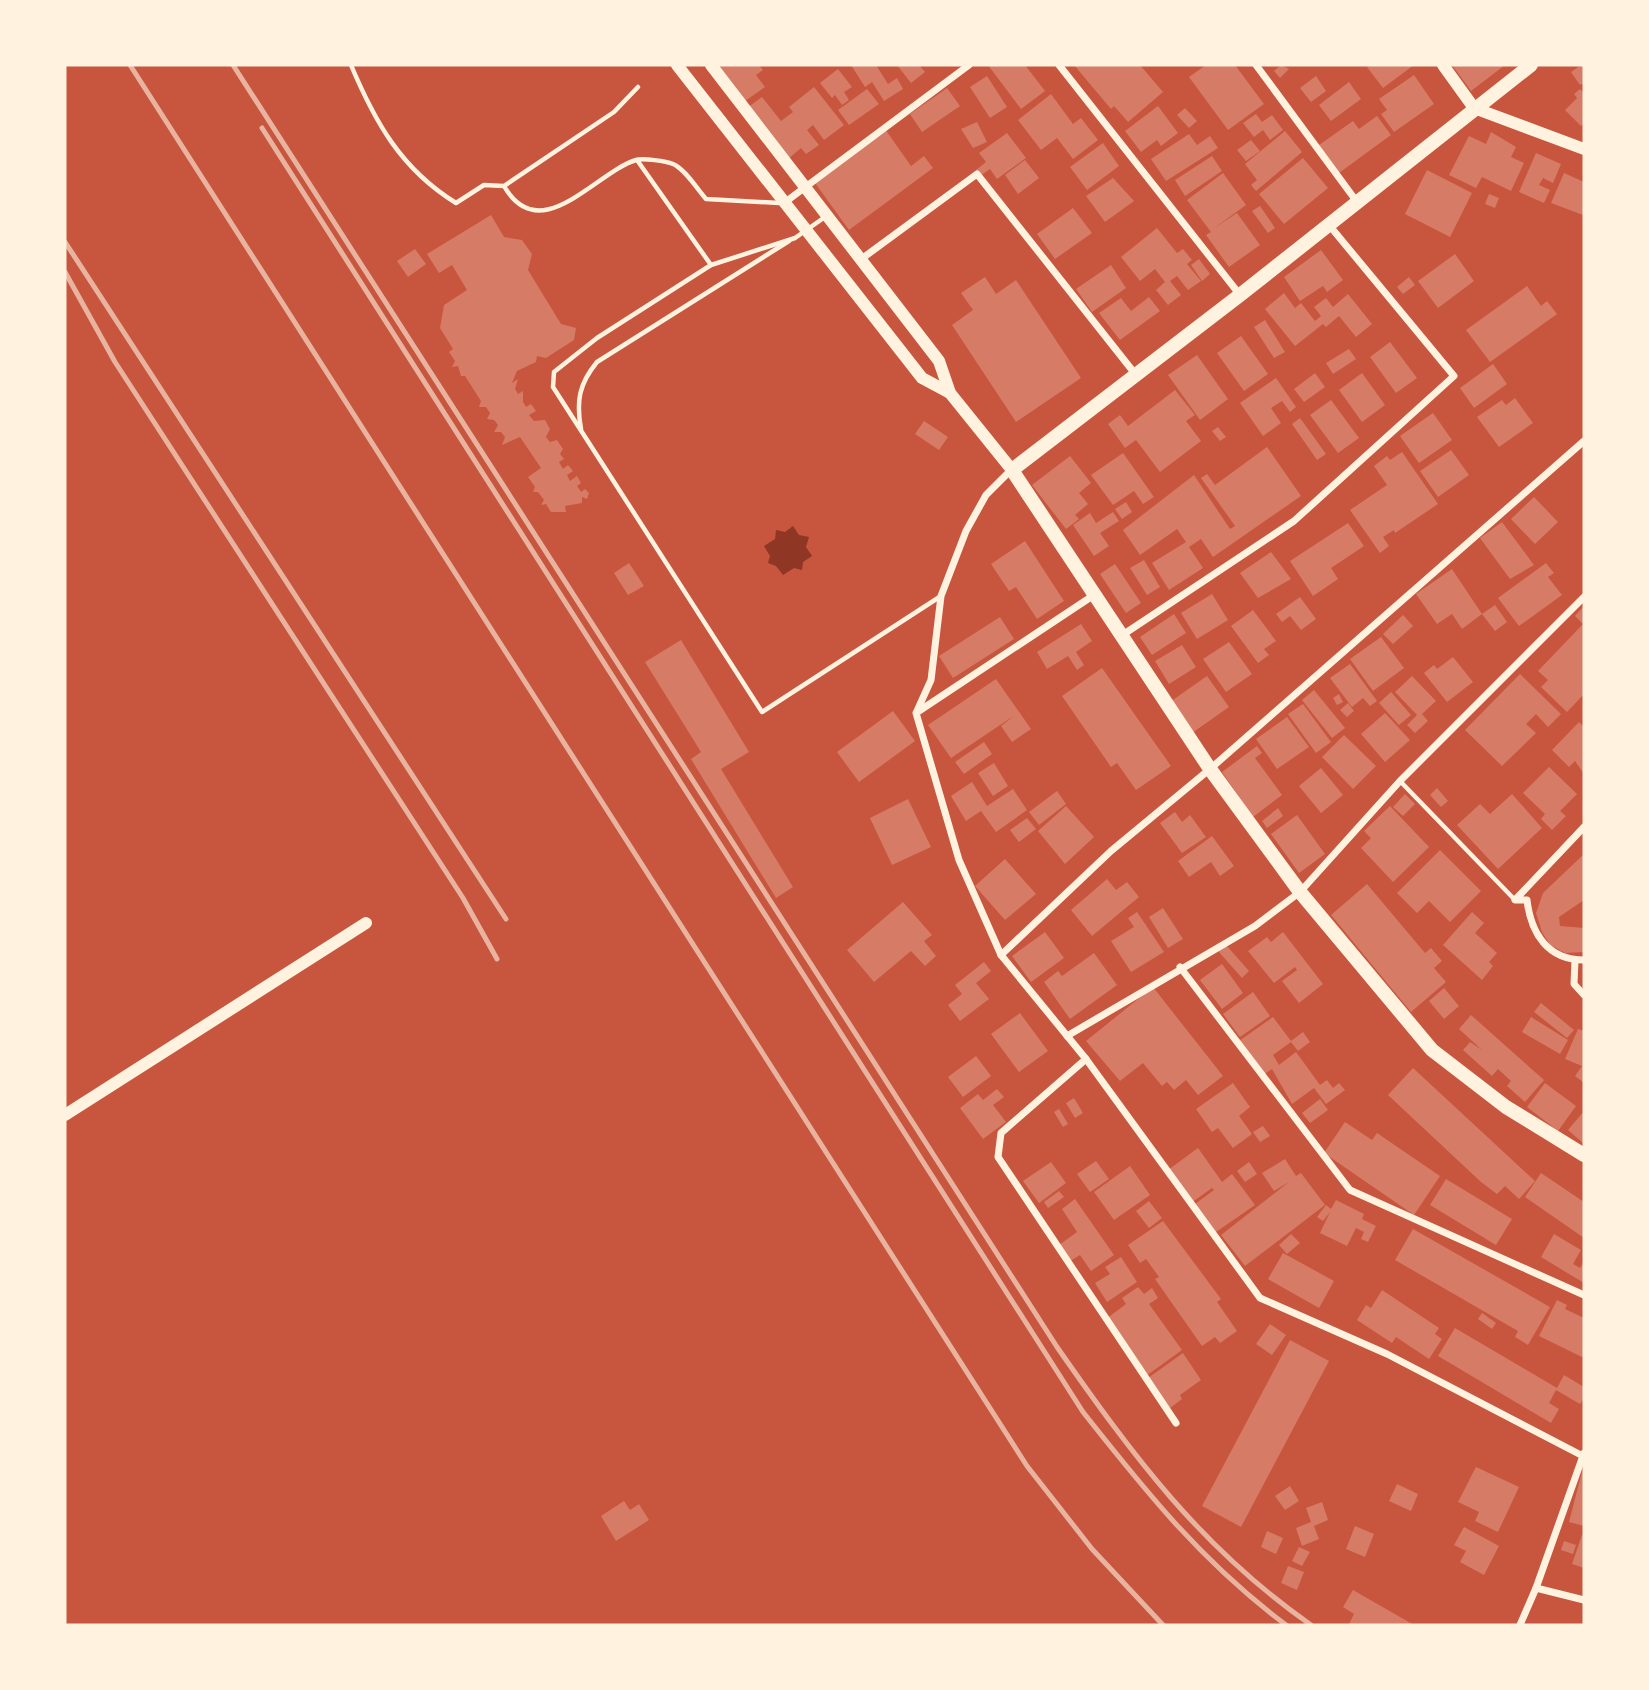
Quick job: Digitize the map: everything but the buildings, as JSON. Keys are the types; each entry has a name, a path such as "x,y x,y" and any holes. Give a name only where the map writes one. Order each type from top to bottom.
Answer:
{"main road":[{"path":"1531,65 1240,295 1012,470 1210,769 1300,892 1432,1050 1506,1107 1584,1155"}],"street":[{"path":"677,65 784,203 800,234 922,378 950,393"},
{"path":"711,65 859,261 939,360 950,393 1012,470 986,495 966,531 941,596 931,680 916,713 959,860 1001,955 1086,1059 1260,1298 1387,1354 1583,1454 1536,1588 1520,1625"},
{"path":"784,203 969,65"},
{"path":"1059,65 1240,295"},
{"path":"1256,65 1358,202"},
{"path":"1443,65 1474,108 1584,149"},
{"path":"859,261 977,174 1136,375"},
{"path":"1121,636 1294,521 1454,376 1329,225"},
{"path":"1001,955 1111,851 1210,769 1584,441"},
{"path":"916,713 1094,595"},
{"path":"1067,1036 1180,967 1255,926 1300,892 1400,781 1584,597"},
{"path":"1515,900 1584,827"},
{"path":"1515,900 1527,900 1534,929 1547,949 1556,956 1580,960 1574,984 1584,995"},
{"path":"65,1115 366,923"},
{"path":"1180,967 1350,1190 1584,1295"},
{"path":"1086,1059 1001,1133 998,1157 1175,1423"},
{"path":"1536,1588 1584,1600"}],"lane":[{"path":"351,65 385,138 406,164 434,189 456,202 484,185 504,186 614,112 638,87"},
{"path":"504,186 513,202 537,211 568,203 637,159 674,164 706,199 784,203"},
{"path":"637,159 711,265"},
{"path":"581,433 578,395 583,379 597,362 826,216"},
{"path":"800,234 711,265 597,338 554,372 553,387 762,712 941,596"},
{"path":"1400,781 1515,900"}],"shaded area":[{"path":"793,526 799,535 809,537 806,547 812,556 803,562 802,570 794,568 783,575 776,566 768,563 770,556 764,546 775,539 776,530 785,532"}],"railway":[{"path":"130,65 1027,1466 1092,1549 1163,1625"},
{"path":"233,65 1057,1347 1113,1426 1202,1532 1272,1595 1311,1625"},
{"path":"262,128 1083,1412 1177,1526 1228,1577 1286,1625"},
{"path":"65,242 506,919"},
{"path":"65,272 115,362 463,898 497,959"}]}
